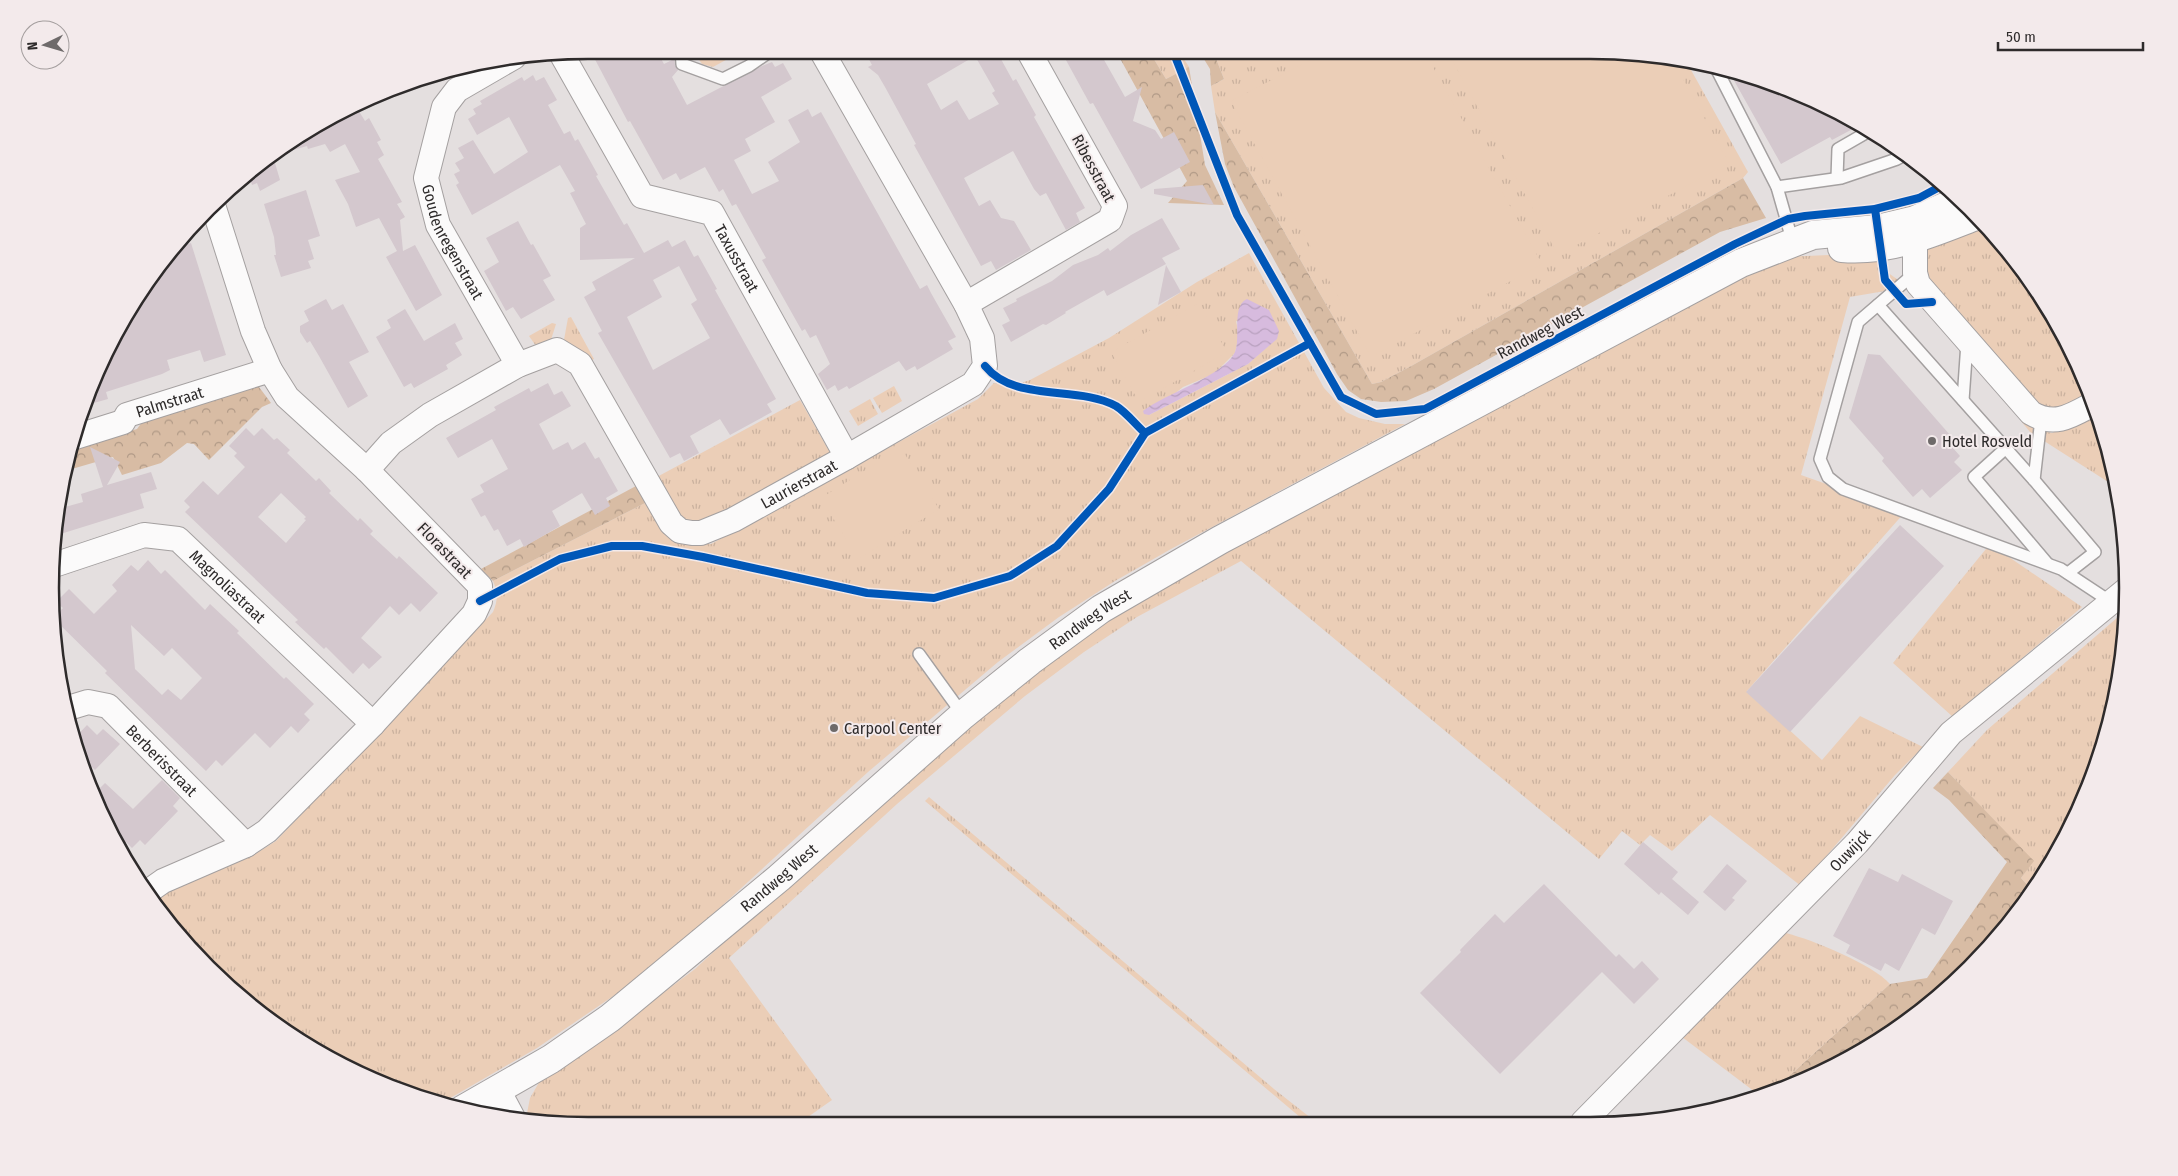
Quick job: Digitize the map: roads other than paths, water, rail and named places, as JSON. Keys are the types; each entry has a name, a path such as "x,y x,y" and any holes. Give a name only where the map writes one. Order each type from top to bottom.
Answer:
{"street":[{"name":"Laurierstraat","path":"367,470 391,443 430,415 518,365 557,350 580,364 670,524 680,531 701,533 733,520 973,384 985,366 982,338 966,304 825,59"},
{"name":"Ribesstraat","path":"966,304 1110,220 1115,206 1033,59"},
{"name":"Taxusstraat","path":"565,60 642,196 712,213 847,457"},
{"name":"Goudenregenstraat","path":"497,67 457,90 444,107 426,178 438,225 518,365"},
{"name":"Randweg West","path":"482,1103 552,1059 610,1018 780,878 963,715 1030,661 1101,609 1220,540 1742,263 1793,244 1847,248 1880,248 1915,230 1954,204"},
{"name":"Florastraat","path":"153,888 163,881 246,844 267,831 373,724 474,614 480,601 480,586 367,470 286,397 270,370 253,331 212,216"},
{"name":"Randweg West","path":"1915,230 1968,218"},
{"path":"1915,230 1915,272 1918,284 2031,413 2041,419 2056,420 2070,416 2087,407"},
{"name":"Palmstraat","path":"82,435 123,422 127,415 270,370"},
{"name":"Magnoliastraat","path":"60,563 144,535 178,539 373,724"},
{"name":"Ouwijck","path":"1588,1117 1857,843 1951,733 2118,596"},
{"name":"Berberisstraat","path":"72,704 88,702 108,706 246,844"},
{"path":"482,1103 493,1108"}],"lane":[{"path":"682,59 682,64 722,79 759,59"},
{"path":"1720,75 1777,187 1793,244"},
{"path":"1837,178 1838,149 1863,135"},
{"path":"1777,187 1837,178 1898,158"},
{"path":"1915,272 1858,322 1820,459 1828,477 1843,489 2048,564 2118,596"},
{"path":"1878,305 2006,448 2095,552 2068,573"},
{"path":"1963,400 1967,341"},
{"path":"2034,480 2041,419"},
{"path":"2006,448 1974,477 2048,564"},
{"path":"920,654 963,715"}],"water":[{"path":"1247,299 1269,310 1279,331 1277,339 1248,364 1149,415 1144,414 1143,411 1153,404 1207,376 1229,361 1237,346 1239,308"}],"place":[{"name":"Hotel Rosveld","path":"1932,441"},
{"name":"Carpool Center","path":"834,728"}]}
